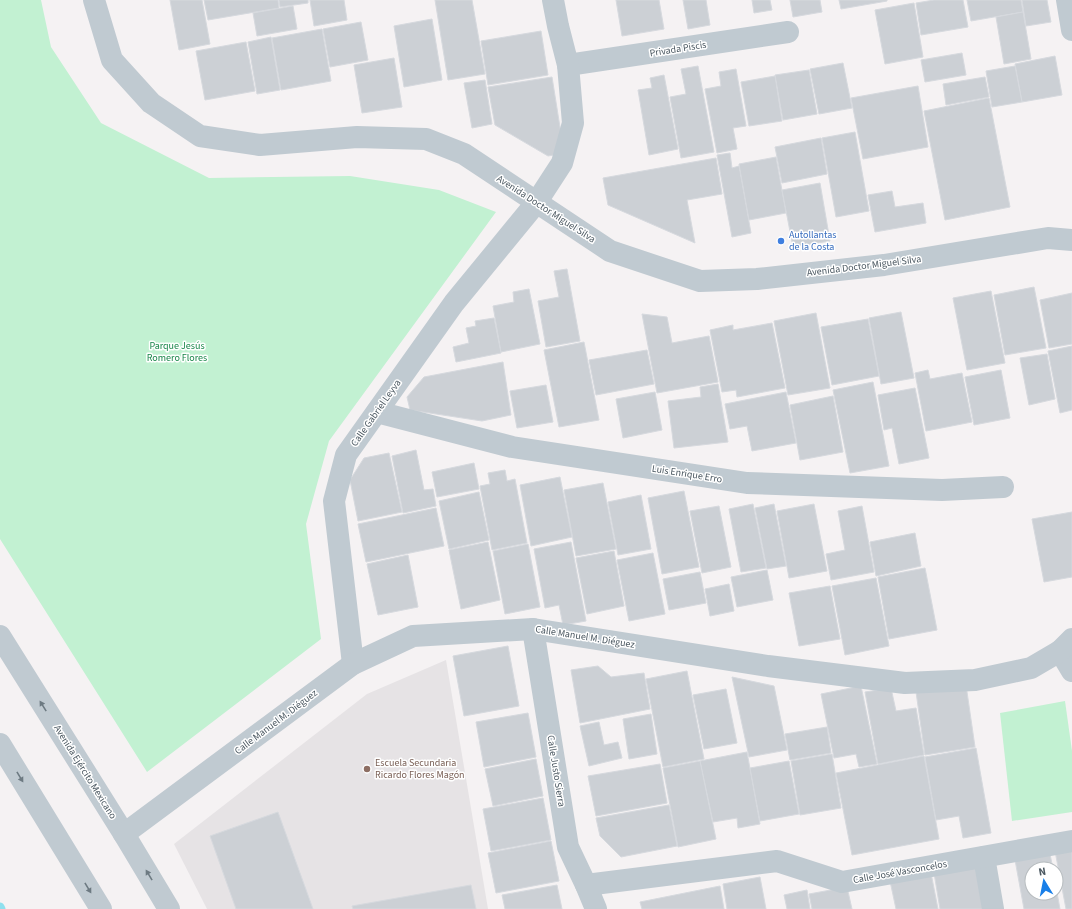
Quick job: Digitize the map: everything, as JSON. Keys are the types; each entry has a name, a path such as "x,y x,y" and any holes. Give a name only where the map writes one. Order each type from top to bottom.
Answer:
{"street":[{"name":"Avenida Doctor Miguel Silva","path":"94,0 112,60 151,104 200,136 260,145 357,137 426,139 464,154 536,203 610,250 700,281 764,278 884,265 1048,238 1072,240"},
{"name":"Calle Gabriel Leyva","path":"353,664 334,501 346,455 454,303 536,203 562,164 573,123 568,65 558,26 554,0"},
{"path":"1067,0 1072,30"},
{"name":"Privada Piscis","path":"568,65 788,32"},
{"name":"Luis Enrique Erro","path":"377,412 512,447 747,483 942,490 1003,487"},
{"name":"Calle Manuel M. Diéguez","path":"124,834 353,664 413,636 533,629 768,666 905,683 975,680 1030,668 1066,645"},
{"name":"Calle Justo Sierra","path":"533,629 568,847 596,909"},
{"name":"Avenida Ejército Mexicano","path":"0,636 124,834 169,909"},
{"path":"1066,645 1072,671"},
{"path":"0,744 101,909"},
{"name":"Calle José Vasconcelos","path":"586,885 777,861 842,882 1072,841"},
{"path":"984,857 993,909"}],"shaded area":[{"name":"Escuela Secundaria Ricardo Flores Magón","path":"446,660 488,909 207,909 174,844 367,694"}],"green space":[{"name":"Parque Jesús Romero Flores","path":"0,0 41,0 51,47 101,123 209,178 350,176 439,190 496,212 329,441 306,524 321,639 147,772 0,539"},
{"path":"1065,701 1072,751 1072,812 1012,821 1000,713"}],"building":[{"path":"170,0 202,0 210,44 179,50"},
{"path":"204,0 278,0 279,8 208,20"},
{"path":"279,0 308,0 308,3 280,7"},
{"path":"310,0 344,0 347,20 314,26"},
{"path":"435,0 472,0 485,74 448,80"},
{"path":"616,0 659,0 664,29 622,36"},
{"path":"683,0 706,0 710,25 688,29"},
{"path":"752,0 770,0 772,10 754,13"},
{"path":"790,0 820,0 822,12 793,17"},
{"path":"839,0 887,0 887,1 841,9"},
{"path":"934,0 963,0 968,27 921,35 916,3"},
{"path":"967,0 1021,0 1023,12 971,21"},
{"path":"1022,0 1047,0 1051,22 1026,26"},
{"path":"914,3 923,57 885,64 875,10"},
{"path":"293,6 297,29 257,36 253,13"},
{"path":"1023,12 1031,59 1004,64 996,17"},
{"path":"432,19 442,80 404,87 394,26"},
{"path":"361,22 368,60 330,67 323,29"},
{"path":"322,29 331,81 281,90 272,38"},
{"path":"541,31 548,75 488,85 481,41"},
{"path":"271,37 280,90 257,94 248,42"},
{"path":"246,42 255,91 205,100 196,51"},
{"path":"962,53 966,75 925,82 921,60"},
{"path":"1055,56 1062,95 1022,102 1015,64"},
{"path":"394,58 402,107 362,113 354,65"},
{"path":"843,63 852,108 819,114 810,69"},
{"path":"698,66 714,152 681,158 670,97 686,94 681,69"},
{"path":"1015,66 1022,102 992,107 986,71"},
{"path":"736,69 746,126 733,128 737,149 717,153 705,89 721,86 719,72"},
{"path":"809,70 817,114 783,120 775,75"},
{"path":"664,75 678,149 649,155 638,90 652,88 650,78"},
{"path":"775,76 782,121 749,126 741,82"},
{"path":"552,77 563,146 559,154 548,156 495,125 488,87"},
{"path":"985,77 989,97 946,105 943,84"},
{"path":"485,80 492,124 472,128 464,83"},
{"path":"918,86 928,147 863,159 851,98"},
{"path":"989,98 1010,207 945,220 924,111"},
{"path":"855,132 869,211 836,217 822,138"},
{"path":"821,138 827,174 782,183 775,147"},
{"path":"730,153 732,168 739,166 751,233 732,237 717,155"},
{"path":"776,157 786,213 749,220 739,164"},
{"path":"716,158 722,194 687,200 695,243 608,205 603,178"},
{"path":"820,183 830,241 793,247 782,190"},
{"path":"892,191 895,207 923,203 926,223 875,232 868,195"},
{"path":"567,269 580,341 546,347 538,301 559,297 554,271"},
{"path":"1034,287 1046,348 1005,355 994,295"},
{"path":"529,289 540,344 501,352 493,306 514,302 513,292"},
{"path":"991,291 1005,363 967,370 953,298"},
{"path":"1072,293 1072,344 1049,348 1040,300"},
{"path":"901,312 914,378 881,384 869,318"},
{"path":"816,313 830,388 788,395 774,321"},
{"path":"642,314 667,317 672,343 709,336 718,382 657,393"},
{"path":"494,318 501,353 456,362 453,347 469,343 466,328 476,326 475,321"},
{"path":"868,319 879,376 832,385 821,327"},
{"path":"772,323 785,388 737,397 736,390 722,392 710,330 733,325 733,330"},
{"path":"584,342 599,420 559,427 544,350"},
{"path":"1072,346 1072,410 1060,413 1048,351"},
{"path":"647,350 654,384 596,395 589,360"},
{"path":"1047,354 1055,399 1029,405 1020,358"},
{"path":"503,362 511,415 482,421 410,410 407,397 424,377"},
{"path":"928,370 930,379 962,373 972,422 926,431 915,373"},
{"path":"1001,370 1010,418 974,425 965,377"},
{"path":"873,382 889,466 850,473 833,390"},
{"path":"718,384 728,442 674,448 668,401 701,397 700,387"},
{"path":"546,385 553,422 517,428 510,391"},
{"path":"915,388 929,458 899,464 892,428 884,430 878,395"},
{"path":"655,392 662,430 623,438 616,399"},
{"path":"786,392 796,443 752,451 747,426 730,429 725,404"},
{"path":"833,396 843,452 800,460 790,405"},
{"path":"416,450 424,490 433,489 436,506 403,513 392,456"},
{"path":"389,453 402,512 358,521 350,480 364,458"},
{"path":"474,463 479,489 437,497 432,472"},
{"path":"505,470 507,481 515,479 527,543 492,550 480,486 490,484 488,473"},
{"path":"560,477 572,537 531,546 520,485"},
{"path":"603,483 616,549 576,556 564,490"},
{"path":"684,491 699,567 662,574 648,498"},
{"path":"479,492 489,540 449,549 439,501"},
{"path":"641,495 651,549 618,555 608,502"},
{"path":"753,504 766,568 741,572 729,509"},
{"path":"774,504 786,566 767,569 755,508"},
{"path":"814,504 827,571 789,578 777,511"},
{"path":"719,506 731,567 702,573 690,511"},
{"path":"862,506 874,572 831,580 826,554 845,550 838,511"},
{"path":"436,508 444,546 366,562 358,524"},
{"path":"1072,512 1072,577 1044,582 1032,519"},
{"path":"915,533 921,566 876,576 870,542"},
{"path":"488,542 500,600 461,609 449,550"},
{"path":"571,542 586,621 563,625 559,605 545,608 534,549"},
{"path":"528,544 540,607 505,614 493,551"},
{"path":"614,551 624,606 587,614 576,558"},
{"path":"653,553 665,614 629,621 617,560"},
{"path":"408,555 418,607 378,615 367,564"},
{"path":"925,568 937,630 889,639 878,577"},
{"path":"767,570 773,600 737,607 731,577"},
{"path":"700,572 706,603 669,610 663,579"},
{"path":"876,578 889,646 845,655 832,586"},
{"path":"729,584 734,611 710,616 705,589"},
{"path":"830,586 840,639 799,646 789,593"},
{"path":"508,646 519,706 464,716 453,656"},
{"path":"598,666 611,677 644,673 650,709 580,723 571,670"},
{"path":"687,671 704,759 663,767 646,679"},
{"path":"732,677 774,686 787,750 749,757"},
{"path":"966,685 975,747 925,755 916,692"},
{"path":"861,686 877,764 859,767 856,754 834,758 821,694"},
{"path":"891,688 896,711 916,708 924,755 878,764 865,692"},
{"path":"726,689 737,743 704,749 693,695"},
{"path":"528,713 536,757 484,767 476,722"},
{"path":"651,714 657,754 629,759 623,719"},
{"path":"599,722 604,745 618,742 622,758 589,766 580,726"},
{"path":"827,727 831,753 790,760 785,734"},
{"path":"976,748 991,833 963,838 959,816 936,820 925,757"},
{"path":"747,752 760,824 738,828 737,818 713,822 700,761"},
{"path":"832,754 841,808 800,815 791,761"},
{"path":"924,756 939,839 852,855 836,773"},
{"path":"536,759 543,796 493,806 485,769"},
{"path":"700,761 716,839 678,847 663,768"},
{"path":"789,761 799,814 760,821 750,768"},
{"path":"660,764 667,803 596,816 588,776"},
{"path":"543,798 551,840 491,851 483,809"},
{"path":"669,805 677,846 621,857 600,836 596,818"},
{"path":"278,812 313,909 236,909 210,836"},
{"path":"551,841 559,881 496,893 488,853"},
{"path":"1072,848 1072,909 1066,909 1064,898 1064,861 1057,861 1055,851"},
{"path":"1050,854 1051,861 1024,861 1024,901 1059,901 1060,909 1024,909 1015,860"},
{"path":"976,865 984,909 940,909 934,873"},
{"path":"931,873 938,909 896,909 890,881"},
{"path":"760,877 766,909 727,909 723,884"},
{"path":"471,885 476,909 353,909 352,906"},
{"path":"557,885 562,909 505,909 502,895"},
{"path":"720,886 724,909 642,909 640,902"},
{"path":"847,887 852,909 812,909 809,894"},
{"path":"807,890 810,909 787,909 784,895"}],"place":[{"name":"Autollantas de la Costa","path":"781,241"},
{"name":"Escuela Secundaria Ricardo Flores Magón","path":"367,769"}]}
